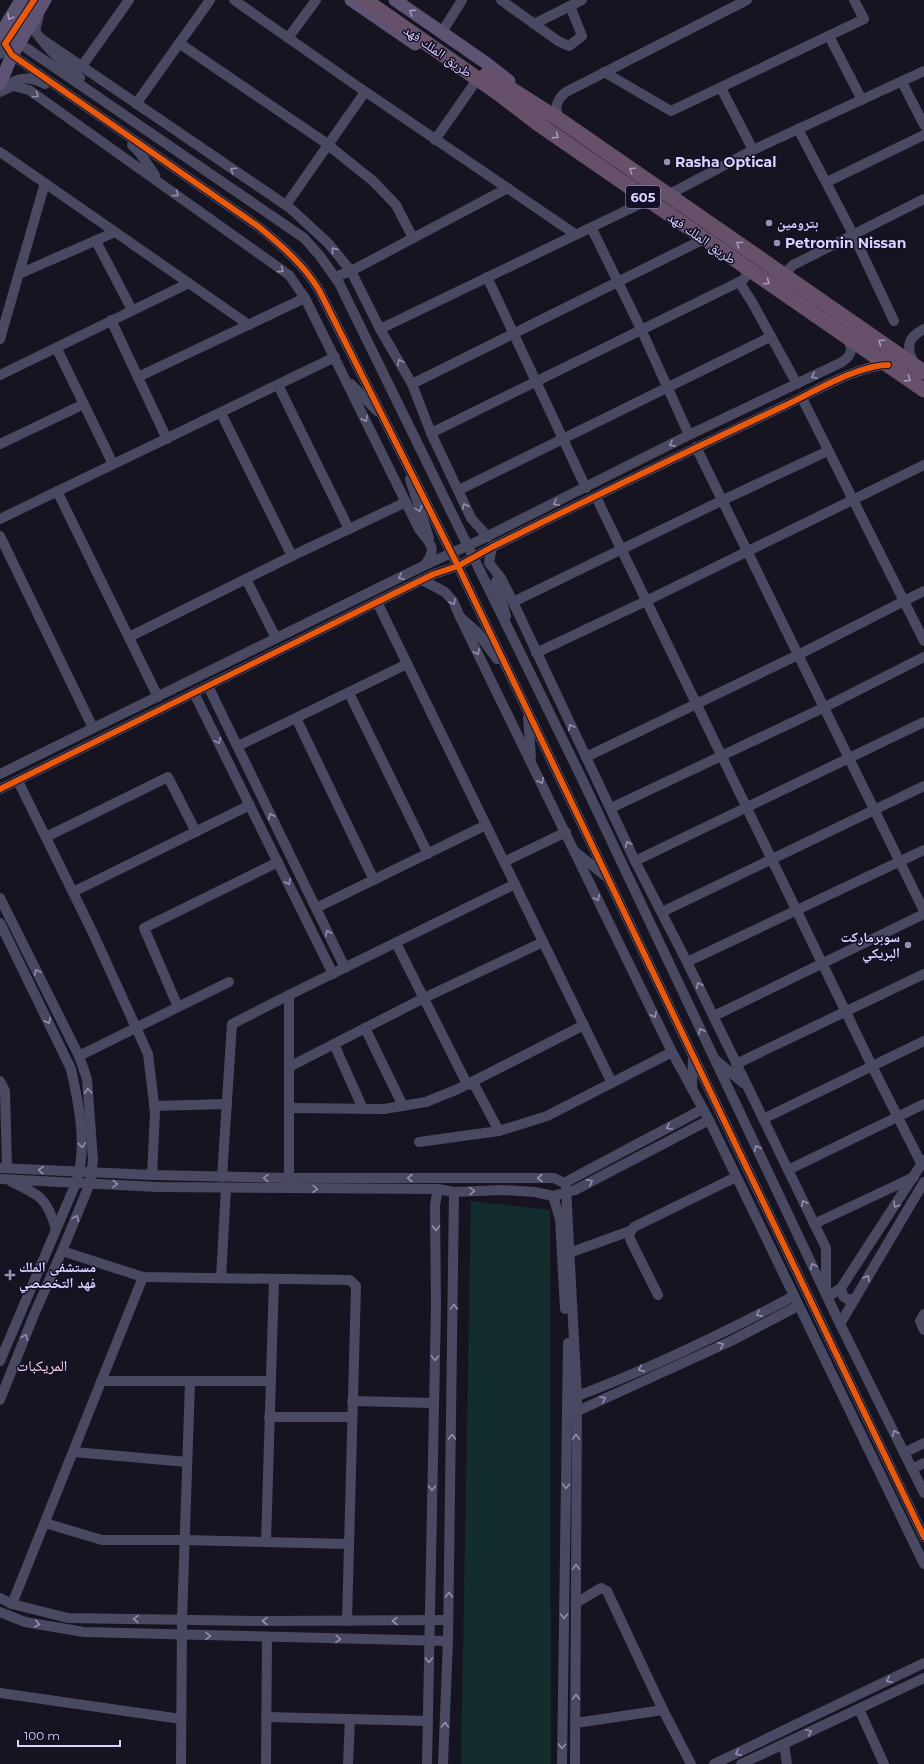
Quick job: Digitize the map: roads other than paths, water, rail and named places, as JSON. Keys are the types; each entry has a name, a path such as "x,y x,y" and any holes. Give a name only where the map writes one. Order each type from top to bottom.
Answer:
{"highway":[{"name":"طريق الملك فهد","path":"365,0 495,91 537,123 924,390"},
{"name":"طريق الملك فهد","path":"378,0 484,73 560,120 920,370"}],"main road":[{"path":"0,84 4,47 21,0"},
{"path":"351,0 474,84 537,123"},
{"path":"395,0 486,63 533,102"},
{"path":"4,47 19,43 40,2"}],"street":[{"path":"82,66 129,0"},
{"path":"136,104 210,0"},
{"path":"234,0 575,234"},
{"path":"288,38 316,0"},
{"path":"442,32 462,0"},
{"path":"501,0 558,41 569,46 582,36 570,6"},
{"path":"534,24 582,0"},
{"path":"560,120 555,111 562,95 566,92 748,0"},
{"path":"604,72 671,111 864,19 854,0"},
{"path":"40,2 4,47 112,126 259,227 281,244 311,276 458,566 924,1537"},
{"path":"40,2 35,31 47,48 107,102"},
{"path":"830,36 862,100"},
{"path":"40,38 286,205 328,243 351,271 380,328 412,384 431,433 471,518 488,537"},
{"path":"19,43 304,238 320,256 364,296"},
{"path":"179,44 329,145 373,182 396,205 413,238"},
{"path":"668,195 753,150 924,71"},
{"path":"0,92 12,82 20,78 33,78 72,97"},
{"path":"902,82 924,125"},
{"path":"436,140 474,84"},
{"path":"0,92 13,86 29,90 289,275 305,298 419,529 432,547"},
{"path":"721,88 753,150"},
{"path":"286,205 366,92"},
{"path":"112,126 139,152 158,181"},
{"path":"798,129 827,182 894,321"},
{"path":"827,182 924,135"},
{"path":"200,147 216,178"},
{"path":"0,152 249,325"},
{"path":"0,339 45,184"},
{"path":"340,275 351,271 508,188"},
{"path":"783,275 793,265 924,199"},
{"path":"380,328 648,200"},
{"path":"592,228 641,329 689,435"},
{"path":"19,274 115,232"},
{"path":"412,384 513,332 704,238"},
{"path":"96,241 132,310"},
{"path":"320,256 339,283 468,545 511,637 650,922 840,1324 924,1493"},
{"path":"431,433 739,282 744,279 749,270"},
{"path":"487,277 586,488"},
{"path":"739,282 752,302 797,384"},
{"path":"0,375 57,349 111,320 189,283"},
{"path":"138,377 305,298"},
{"path":"111,320 167,438"},
{"path":"920,370 911,358 909,346 913,336 924,329"},
{"path":"0,774 276,638 468,545 488,537 689,435 840,363 847,359 851,352 850,344 842,333"},
{"path":"459,490 770,337"},
{"path":"57,349 113,464"},
{"path":"0,519 334,357"},
{"path":"840,363 844,363 850,368 846,377"},
{"path":"0,788 18,781 422,580 458,566 492,547 696,447 846,377 878,365 888,365"},
{"path":"344,376 384,419"},
{"path":"278,385 349,529"},
{"path":"802,398 924,641"},
{"path":"0,444 84,404"},
{"path":"220,413 292,556"},
{"path":"696,447 901,862 924,913 714,1016"},
{"path":"513,602 722,500 828,451"},
{"path":"404,458 415,498 432,547 432,555 425,566"},
{"path":"536,653 924,465"},
{"path":"446,500 448,469"},
{"path":"58,491 158,696"},
{"path":"596,496 896,1116 923,1163 841,1288 832,1294 826,1293"},
{"path":"129,637 292,556 406,502"},
{"path":"0,536 93,728"},
{"path":"492,547 489,563 500,590 511,637"},
{"path":"489,563 500,578 513,602 635,860 688,962 826,1248 826,1293"},
{"path":"246,579 276,638"},
{"path":"422,580 445,592 453,601 672,1052 692,1092 709,1120 924,1564"},
{"path":"586,757 798,655 924,591"},
{"path":"377,602 612,1083"},
{"path":"460,617 477,632 511,677"},
{"path":"611,808 825,707 924,657"},
{"path":"238,746 407,664"},
{"path":"208,686 345,968"},
{"path":"536,687 562,707"},
{"path":"194,693 333,974"},
{"path":"348,693 428,854"},
{"path":"209,724 213,697"},
{"path":"527,711 532,764"},
{"path":"296,718 374,880"},
{"path":"635,860 747,808 924,722"},
{"path":"46,837 168,777 196,832"},
{"path":"18,781 73,892 148,1054 154,1106 152,1175"},
{"path":"662,912 924,786"},
{"path":"73,892 250,805"},
{"path":"316,908 486,825"},
{"path":"504,862 566,832"},
{"path":"688,962 924,850"},
{"path":"574,851 608,878"},
{"path":"178,1007 144,928 278,862"},
{"path":"646,882 650,922"},
{"path":"222,1177 232,1024 515,884"},
{"path":"0,898 79,1056 87,1079 93,1160 90,1183 33,1317 0,1400"},
{"path":"0,923 71,1069 76,1093 82,1152 80,1172 76,1183 0,1361"},
{"path":"289,1067 424,998 543,942"},
{"path":"396,943 467,1084 475,1086 498,1131"},
{"path":"736,1064 846,1013 924,974"},
{"path":"79,1056 229,982"},
{"path":"289,995 289,1178"},
{"path":"289,1108 384,1109 426,1102 467,1084 584,1025"},
{"path":"365,1028 403,1106"},
{"path":"763,1119 924,1041"},
{"path":"334,1044 363,1109"},
{"path":"419,1142 498,1131 547,1116 672,1052"},
{"path":"692,1092 693,1055"},
{"path":"714,1058 748,1087"},
{"path":"0,1081 3,1091 3,1168 92,1173 222,1177 554,1178 564,1183 567,1193 570,1253 576,1603 576,1722 574,1764"},
{"path":"154,1106 227,1104"},
{"path":"788,1170 896,1116 924,1104"},
{"path":"564,1183 703,1109"},
{"path":"3,1179 226,1188 438,1189 454,1192 502,1190 536,1192 553,1196 567,1193 709,1120"},
{"path":"814,1224 914,1176"},
{"path":"570,1253 630,1231 634,1227 736,1177"},
{"path":"3,1179 36,1193 50,1210 56,1229"},
{"path":"840,1324 924,1182"},
{"path":"221,1278 226,1188"},
{"path":"427,1764 436,1305 435,1205 438,1189"},
{"path":"443,1764 448,1641 454,1192"},
{"path":"553,1196 560,1219 572,1398"},
{"path":"630,1231 629,1237 658,1295"},
{"path":"62,1251 143,1277 350,1280 356,1286 347,1621"},
{"path":"12,1604 143,1277"},
{"path":"266,1542 274,1279"},
{"path":"33,1317 32,1305 38,1288 34,1281"},
{"path":"841,1288 842,1296 847,1299 855,1299"},
{"path":"572,1398 601,1387 736,1326 794,1296"},
{"path":"809,1298 809,1329"},
{"path":"572,1414 731,1341 798,1306"},
{"path":"924,1314 920,1321 924,1330"},
{"path":"101,1380 190,1382 270,1381"},
{"path":"180,1764 184,1540 190,1382"},
{"path":"352,1401 434,1403"},
{"path":"562,1764 572,1414"},
{"path":"269,1417 352,1417"},
{"path":"904,1453 924,1442"},
{"path":"74,1452 187,1462"},
{"path":"912,1469 924,1463"},
{"path":"45,1523 102,1540 184,1540 348,1544"},
{"path":"910,1536 924,1546"},
{"path":"576,1603 601,1588 607,1591 663,1710 691,1764"},
{"path":"0,1598 12,1604 68,1618 347,1621 448,1620"},
{"path":"0,1612 25,1622 84,1632 267,1638 448,1641"},
{"path":"266,1764 267,1638"},
{"path":"905,1673 924,1660"},
{"path":"714,1764 924,1664"},
{"path":"741,1764 924,1679"},
{"path":"0,1694 181,1719"},
{"path":"576,1722 663,1710"},
{"path":"859,1710 884,1764"},
{"path":"266,1717 428,1721"},
{"path":"348,1764 350,1719"},
{"path":"784,1744 787,1764"}],"place":[{"name":"Rasha Optical","path":"667,162"},
{"name":"بترومين","path":"769,223"},
{"name":"Petromin Nissan","path":"777,243"},
{"name":"سوبرماركت البريكي","path":"908,945"},
{"name":"مستشفى الملك فهد التخصصي","path":"10,1275"}],"district":[{"name":"المريكبات","path":"42,1366"}]}
